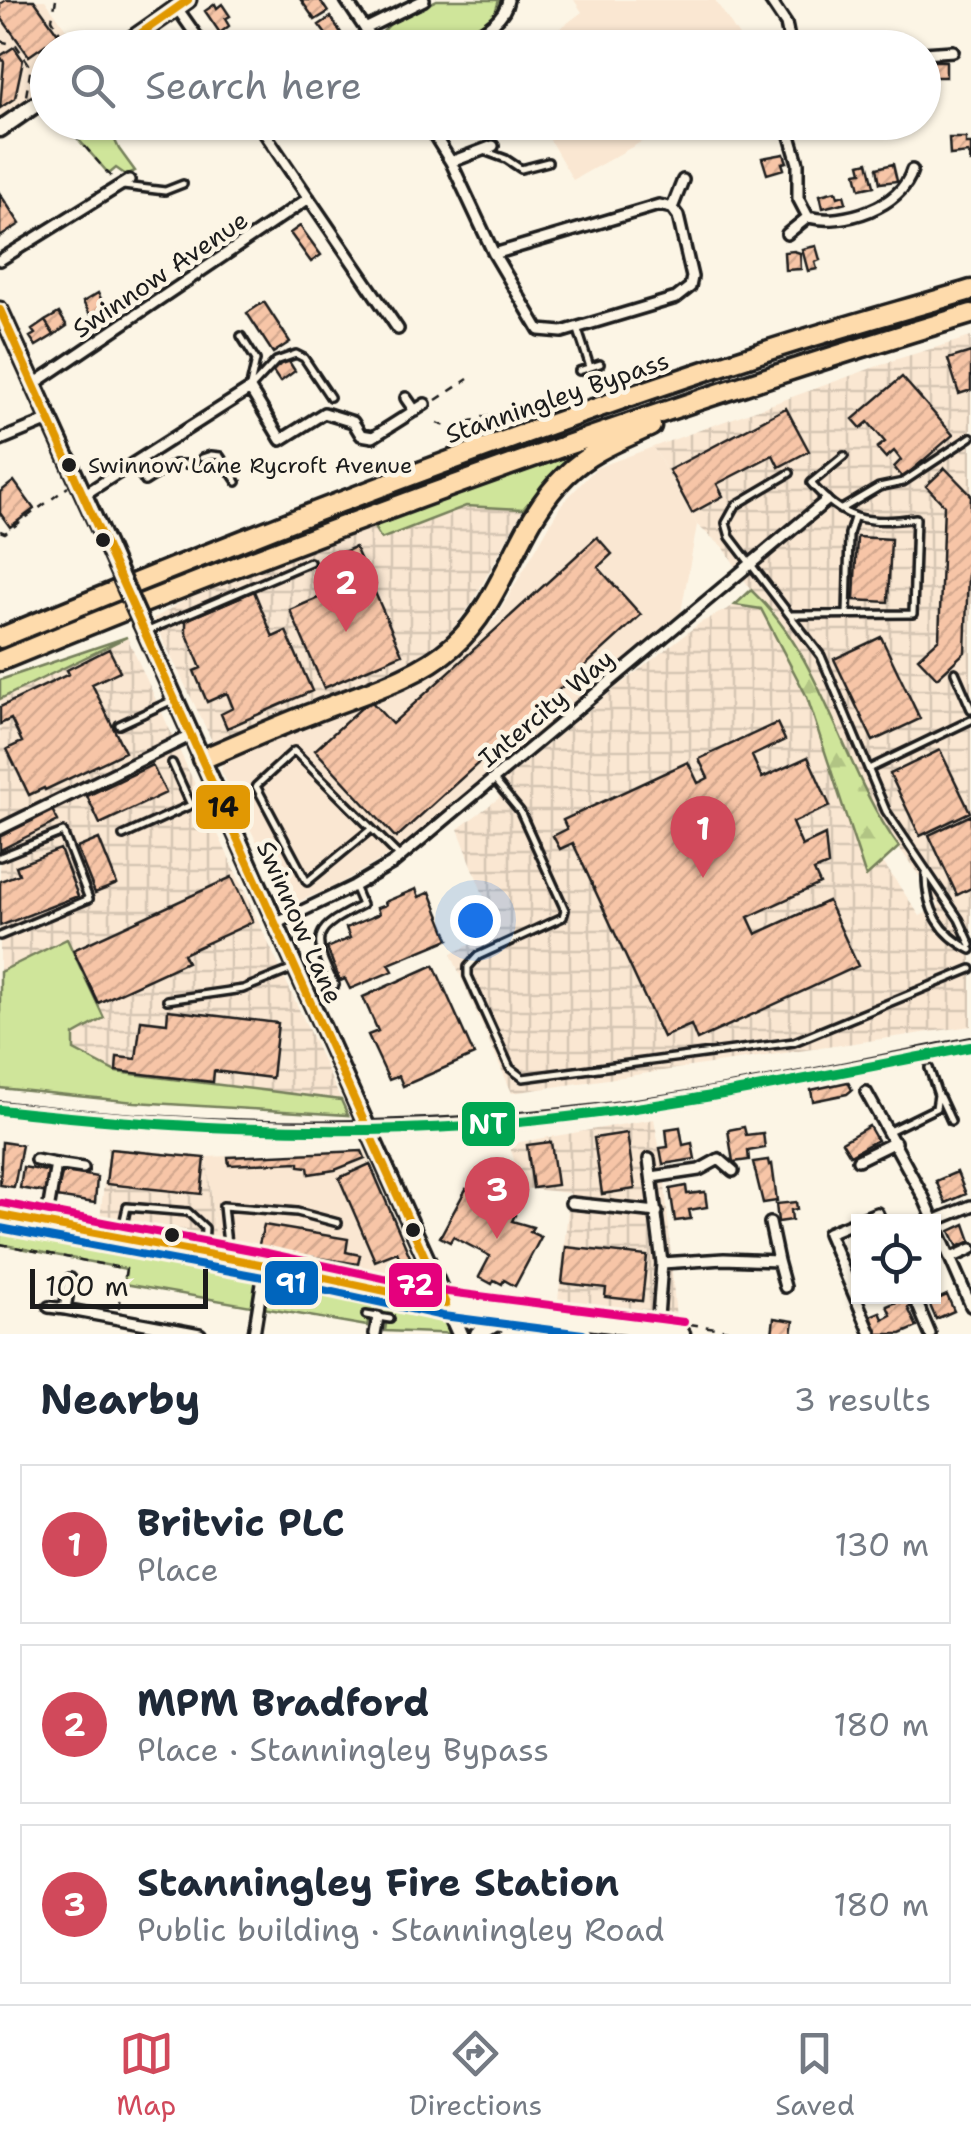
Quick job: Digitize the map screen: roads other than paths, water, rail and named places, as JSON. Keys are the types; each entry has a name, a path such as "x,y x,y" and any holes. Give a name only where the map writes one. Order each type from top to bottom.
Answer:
{"highway":[{"name":"Stanningley Bypass","path":"0,638 200,555 456,458 761,352 971,290"},
{"name":"Stanningley Bypass","path":"0,661 460,481 766,376 971,314"},
{"path":"202,758 396,679 450,649 485,608 541,508 565,476 598,450 766,376"}],"street":[{"path":"346,0 365,29 424,0"},
{"path":"483,30 498,20 508,0"},
{"path":"770,0 787,30"},
{"path":"145,30 183,4 196,30"},
{"path":"941,52 953,51"},
{"path":"0,129 30,108"},
{"path":"268,140 398,328"},
{"path":"437,140 494,254 539,330 554,333 577,327 676,298 690,286 692,266 678,216 672,208 649,206 494,254"},
{"path":"791,140 798,163 798,198 808,216"},
{"path":"451,162 492,146"},
{"path":"808,216 832,220 892,199 904,191 912,170"},
{"path":"672,208 683,180"},
{"path":"0,260 124,183"},
{"name":"Swinnow Avenue","path":"34,384 308,198"},
{"path":"787,234 808,216"},
{"name":"Swinnow Lane","path":"0,310 460,1334"},
{"path":"79,489 134,464 250,389 281,440 324,412 353,422 360,435 373,437 425,404"},
{"path":"406,398 415,411"},
{"path":"0,440 49,420"},
{"name":"Intercity Way","path":"276,923 354,886 400,857 826,501"},
{"path":"0,829 192,735"},
{"path":"866,1092 930,1214"},
{"path":"858,1160 895,1142"},
{"path":"649,1158 662,1263 658,1324"},
{"path":"652,1177 699,1170 719,1159 732,1171"},
{"path":"36,1160 83,1168"},
{"path":"46,1223 56,1164"},
{"path":"571,1204 657,1212"},
{"path":"941,1219 971,1206"},
{"path":"0,1215 204,1247 228,1257 446,1304 658,1324 682,1334"},
{"path":"770,1223 784,1287"},
{"path":"851,1224 828,1234 851,1287"},
{"path":"941,1238 971,1306"},
{"path":"950,1258 971,1249"},
{"path":"662,1263 778,1262"},
{"path":"254,1334 265,1264"},
{"path":"64,1310 70,1279"},
{"path":"858,1304 871,1334"},
{"path":"917,1304 930,1334"},
{"path":"49,1307 200,1334"},
{"path":"478,1334 513,1312"},
{"path":"375,1334 378,1317"}],"lane":[{"path":"481,150 506,159 520,170 548,162"},
{"path":"124,183 164,192 183,184"},
{"path":"577,327 590,368"},
{"path":"242,336 256,360 250,389"},
{"path":"250,389 276,361 296,354 304,358 330,398"},
{"path":"580,371 600,364"},
{"path":"840,510 879,487 903,482 971,437"},
{"path":"202,458 220,456 237,482"},
{"path":"792,615 913,614 916,518 870,522 826,501 811,483 844,456"},
{"path":"134,464 145,482 174,464 194,464"},
{"path":"790,473 736,505 726,523 730,537 821,656 886,811 940,889 971,948"},
{"path":"847,614 849,534 855,517"},
{"path":"143,629 310,562"},
{"path":"955,672 971,708"},
{"path":"119,725 176,699"},
{"path":"871,768 971,720"},
{"path":"370,830 308,882 256,786 294,751 400,857"},
{"path":"172,763 191,804"},
{"path":"492,779 520,811 565,910 562,917 478,956 468,967 468,976 510,1068 522,1078 794,1042 971,969"},
{"path":"123,836 218,792"},
{"path":"0,857 63,832 89,898 0,936"},
{"path":"926,869 926,893 938,923 951,940 971,948"},
{"path":"335,985 320,953 320,934 326,923 362,905 354,886"},
{"path":"167,1000 243,989 295,968"},
{"path":"929,1068 950,1121"},
{"path":"889,1131 936,1108 938,1094"},
{"path":"228,1257 223,1206 297,1212 338,1224"},
{"path":"121,1236 127,1207 188,1212 205,1228 204,1247"},
{"path":"366,1314 390,1319"}],"railway":[{"path":"0,1102 198,1119 464,1117 697,1091 971,1038"}],"place":[{"name":"Swinnow Lane Rycroft Avenue","path":"69,465"},
{"name":"MPM Bradford","path":"346,632"},
{"name":"Britvic PLC","path":"703,878"},
{"name":"Stanningley Fire Station","path":"497,1239"}]}
